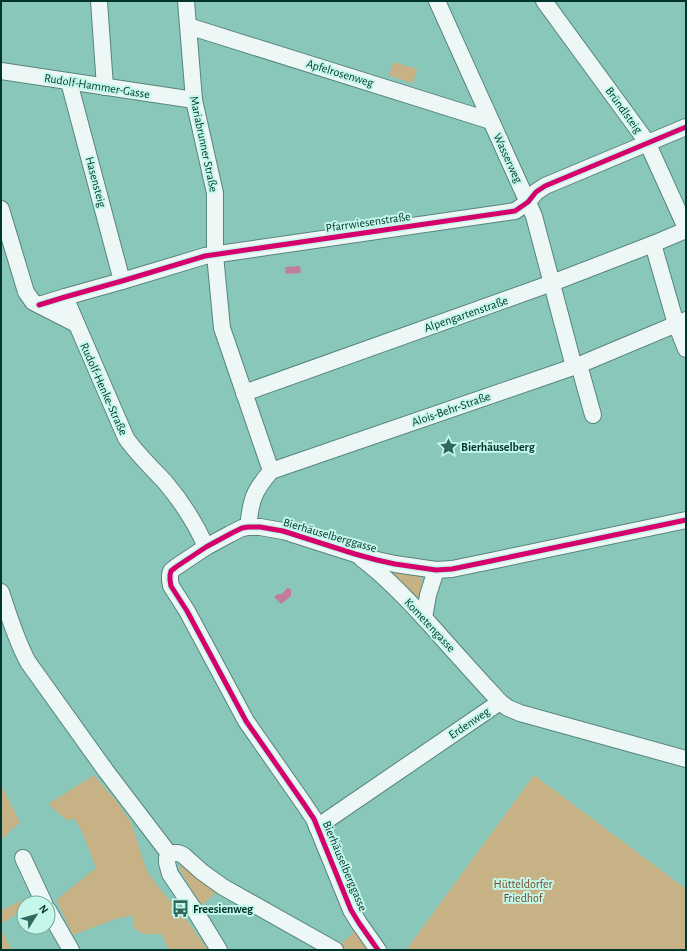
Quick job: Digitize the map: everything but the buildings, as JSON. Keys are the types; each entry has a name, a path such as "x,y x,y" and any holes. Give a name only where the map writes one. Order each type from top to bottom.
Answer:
{"street":[{"path":"99,1 105,87"},
{"name":"Mariabrunner Straße","path":"186,1 194,100 215,193 215,255 222,328 271,471"},
{"name":"Wasserweg","path":"437,1 534,216 552,284 593,415"},
{"name":"Bründlsteig","path":"544,1 647,142 686,229"},
{"name":"Apfelrosenweg","path":"188,26 491,121"},
{"name":"Rudolf-Hammer-Gasse","path":"1,71 194,100"},
{"name":"Hasensteig","path":"69,82 122,281"},
{"name":"Pfarrwiesenstraße","path":"39,305 205,256 514,210 528,202 536,192 545,186 647,142 686,127"},
{"path":"1,209 4,230 26,292 33,302 76,324"},
{"name":"Alpengartenstraße","path":"244,393 552,284 654,244 686,229"},
{"path":"654,244 681,322 686,349"},
{"name":"Rudolf-Henke-Straße","path":"64,297 126,438 132,447 166,483 190,516 206,547"},
{"name":"Alois-Behr-Straße","path":"271,471 577,366 681,322"},
{"path":"248,527 254,494 271,471"},
{"name":"Bierhäuselberggasse","path":"378,950 351,910 317,827 304,804 246,721 187,612 171,586 169,579 171,571 206,547 237,530 248,527 260,527 283,531 355,554 396,564 436,570 491,561 686,520"},
{"name":"Kometengasse","path":"355,554 389,581 500,702"},
{"path":"424,618 428,595 436,570"},
{"path":"1,592 22,651 28,662 106,771 170,855"},
{"name":"Erdenweg","path":"317,827 500,702 508,708 520,713 686,759"},
{"path":"219,950 170,874 167,858 174,853 183,855 202,872 240,898 334,950"},
{"path":"23,858 40,895"},
{"path":"56,924 71,950"}],"green space":[{"path":"393,62 417,69 413,83 389,76"},
{"path":"391,571 419,575 422,585 422,591 420,594 415,598 391,574"},
{"path":"94,775 117,802 132,824 148,873 188,922 208,950 169,950 161,934 143,934 134,928 133,916 118,918 73,935 56,900 96,868 83,834 75,819 66,820 48,804"},
{"name":"Hütteldorfer Friedhof","path":"534,775 686,889 686,950 406,950"},
{"path":"1,785 20,822 1,840"},
{"path":"182,863 218,890 202,906 180,870 179,865"},
{"path":"16,903 16,914 1,924 1,910"},
{"path":"1,929 12,950 1,950"},
{"path":"356,930 369,950 344,950 339,946"}],"shaded area":[{"path":"300,266 301,273 286,274 285,267"},
{"path":"287,588 291,589 291,596 281,604 274,597 278,594 282,594"}],"cycle path":[{"path":"39,305 205,256 515,211 528,202 536,192 545,186 686,127"},
{"path":"378,950 351,910 314,819 246,721 187,611 171,586 171,571 206,547 242,528 248,527 260,527 283,531 377,560 436,570 452,569 686,520"}],"place":[{"name":"Bierhäuselberg","path":"448,447"},
{"name":"Freesienweg","path":"180,909"}]}
